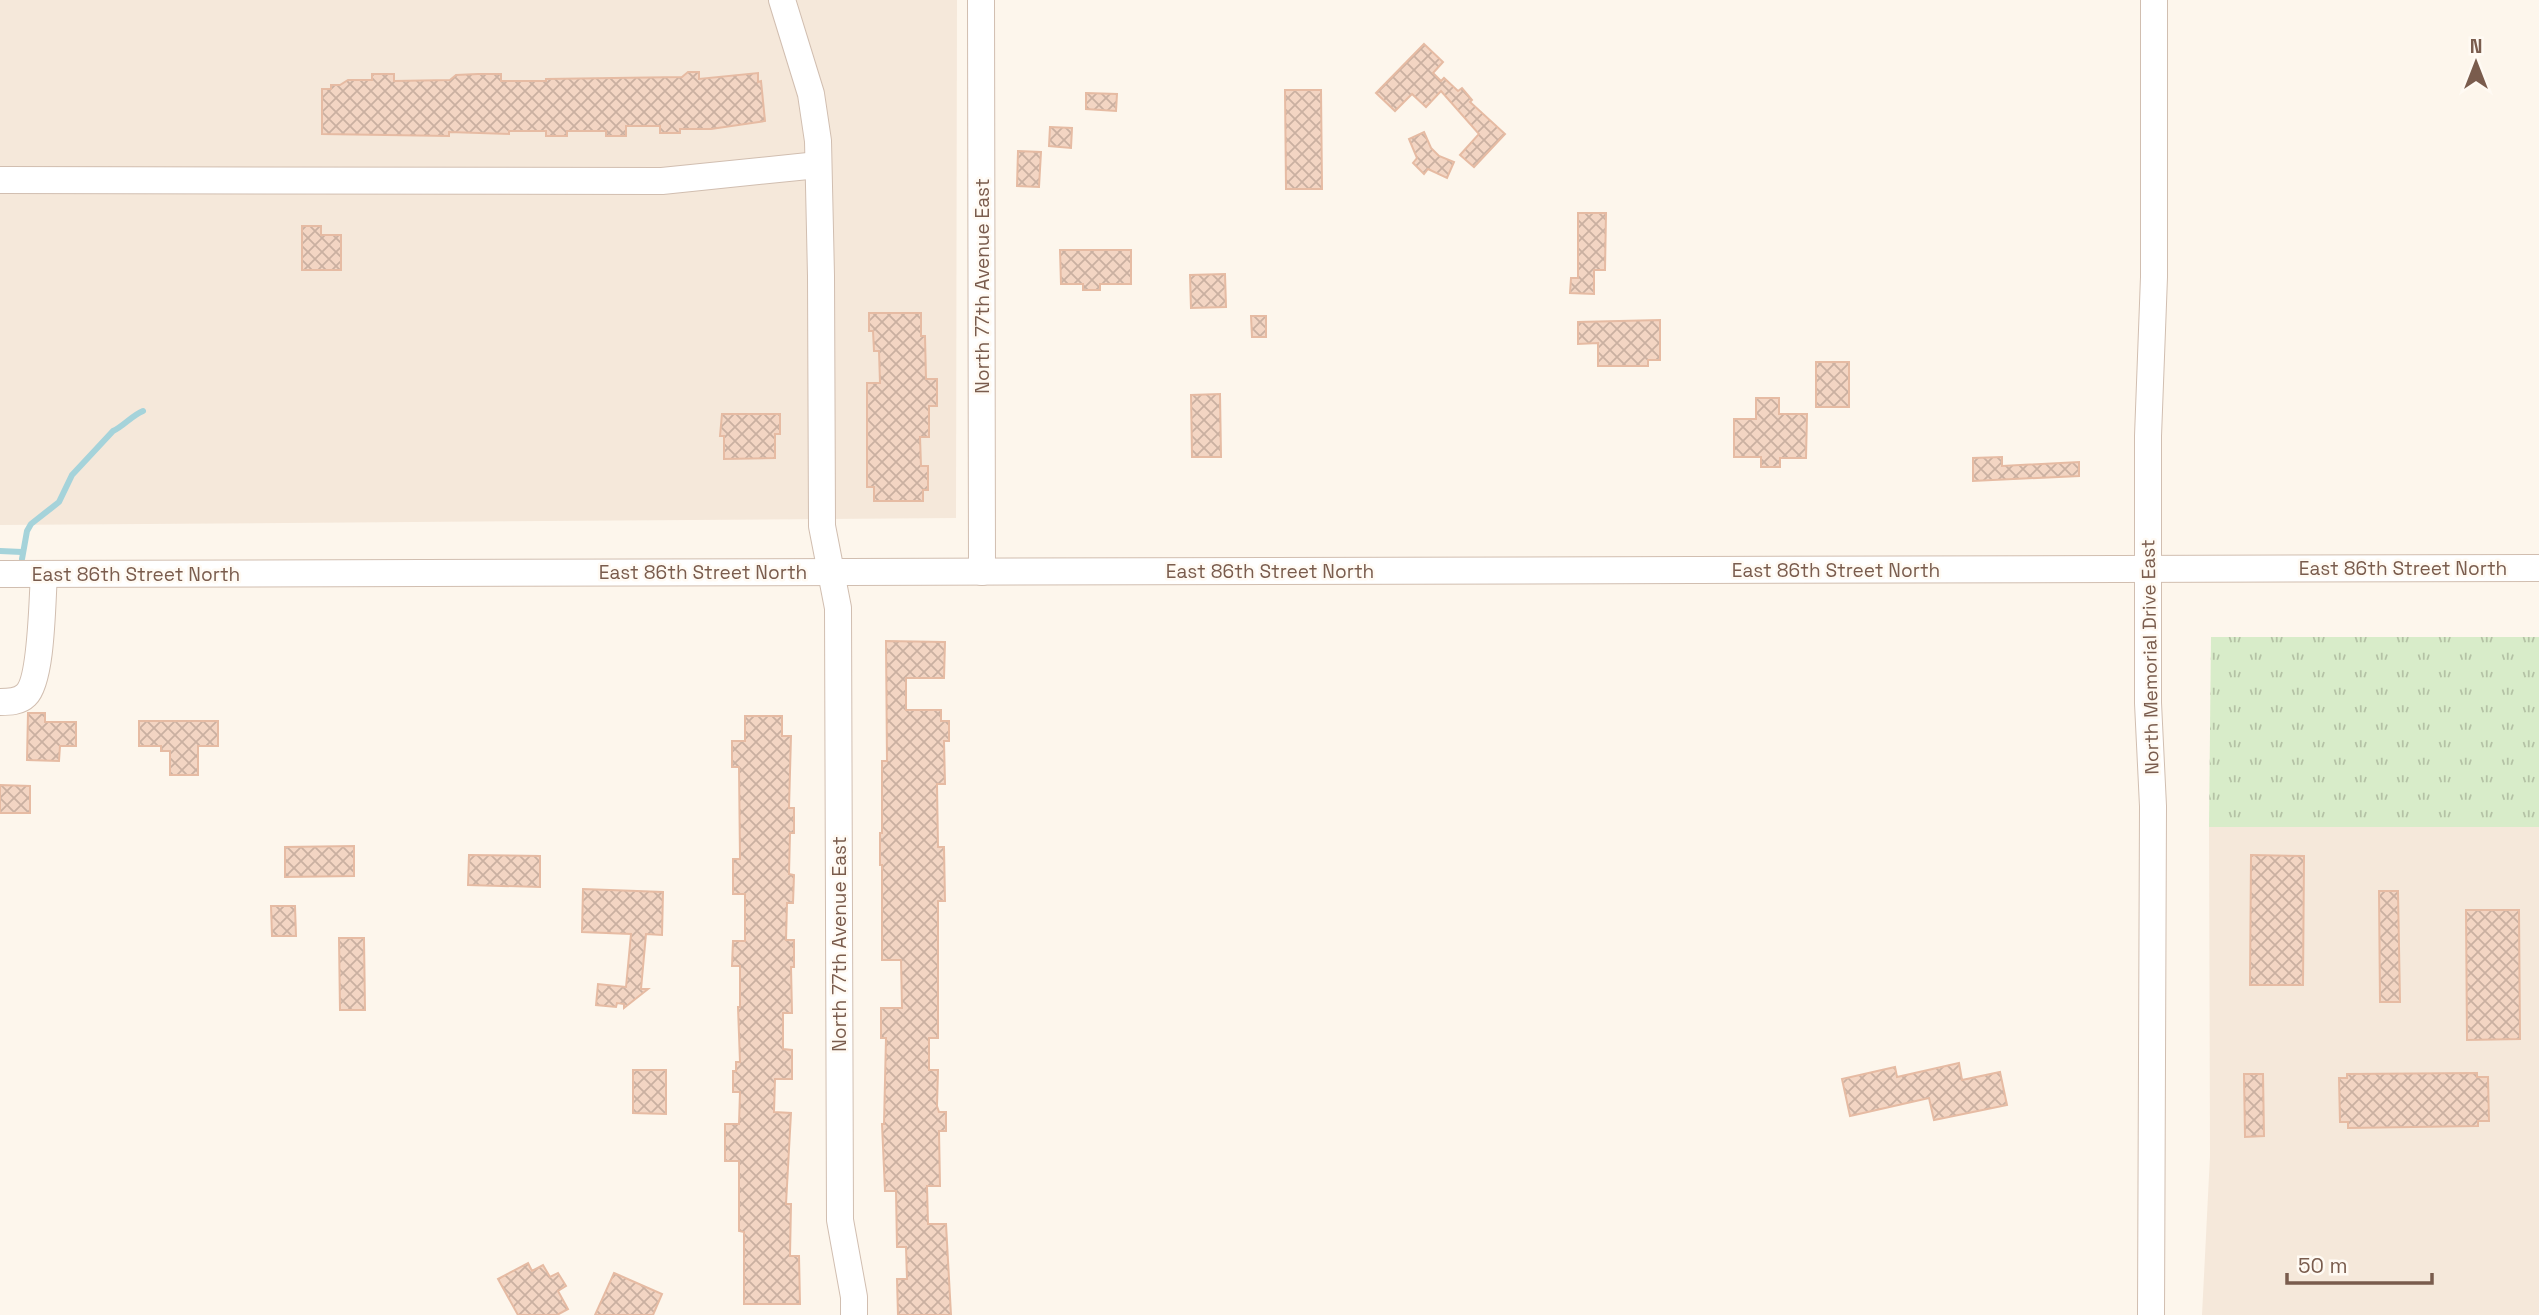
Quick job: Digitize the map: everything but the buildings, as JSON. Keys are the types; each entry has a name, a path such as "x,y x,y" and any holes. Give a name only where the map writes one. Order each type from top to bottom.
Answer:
{"street":[{"name":"North 77th Avenue East","path":"782,0 811,94 818,141 822,526 838,608 840,1220 854,1297 854,1315"},
{"name":"North 77th Avenue East","path":"981,0 982,572"},
{"name":"North Memorial Drive East","path":"2151,1315 2153,806 2148,703 2148,436 2154,277 2154,0"},
{"path":"0,180 662,181 818,165"},
{"name":"East 86th Street North","path":"0,575 2539,568"},
{"path":"0,702 18,701 28,694 37,674 44,575"}],"shaded area":[{"path":"0,0 957,0 956,518 0,525"},
{"path":"2209,827 2539,827 2539,1315 2202,1315 2210,1156"}],"green space":[{"path":"2211,637 2539,637 2539,827 2209,827"}],"waterway":[{"path":"22,559 27,531 31,524 59,502 72,475 113,431 143,411"},
{"path":"0,551 22,552"}]}
